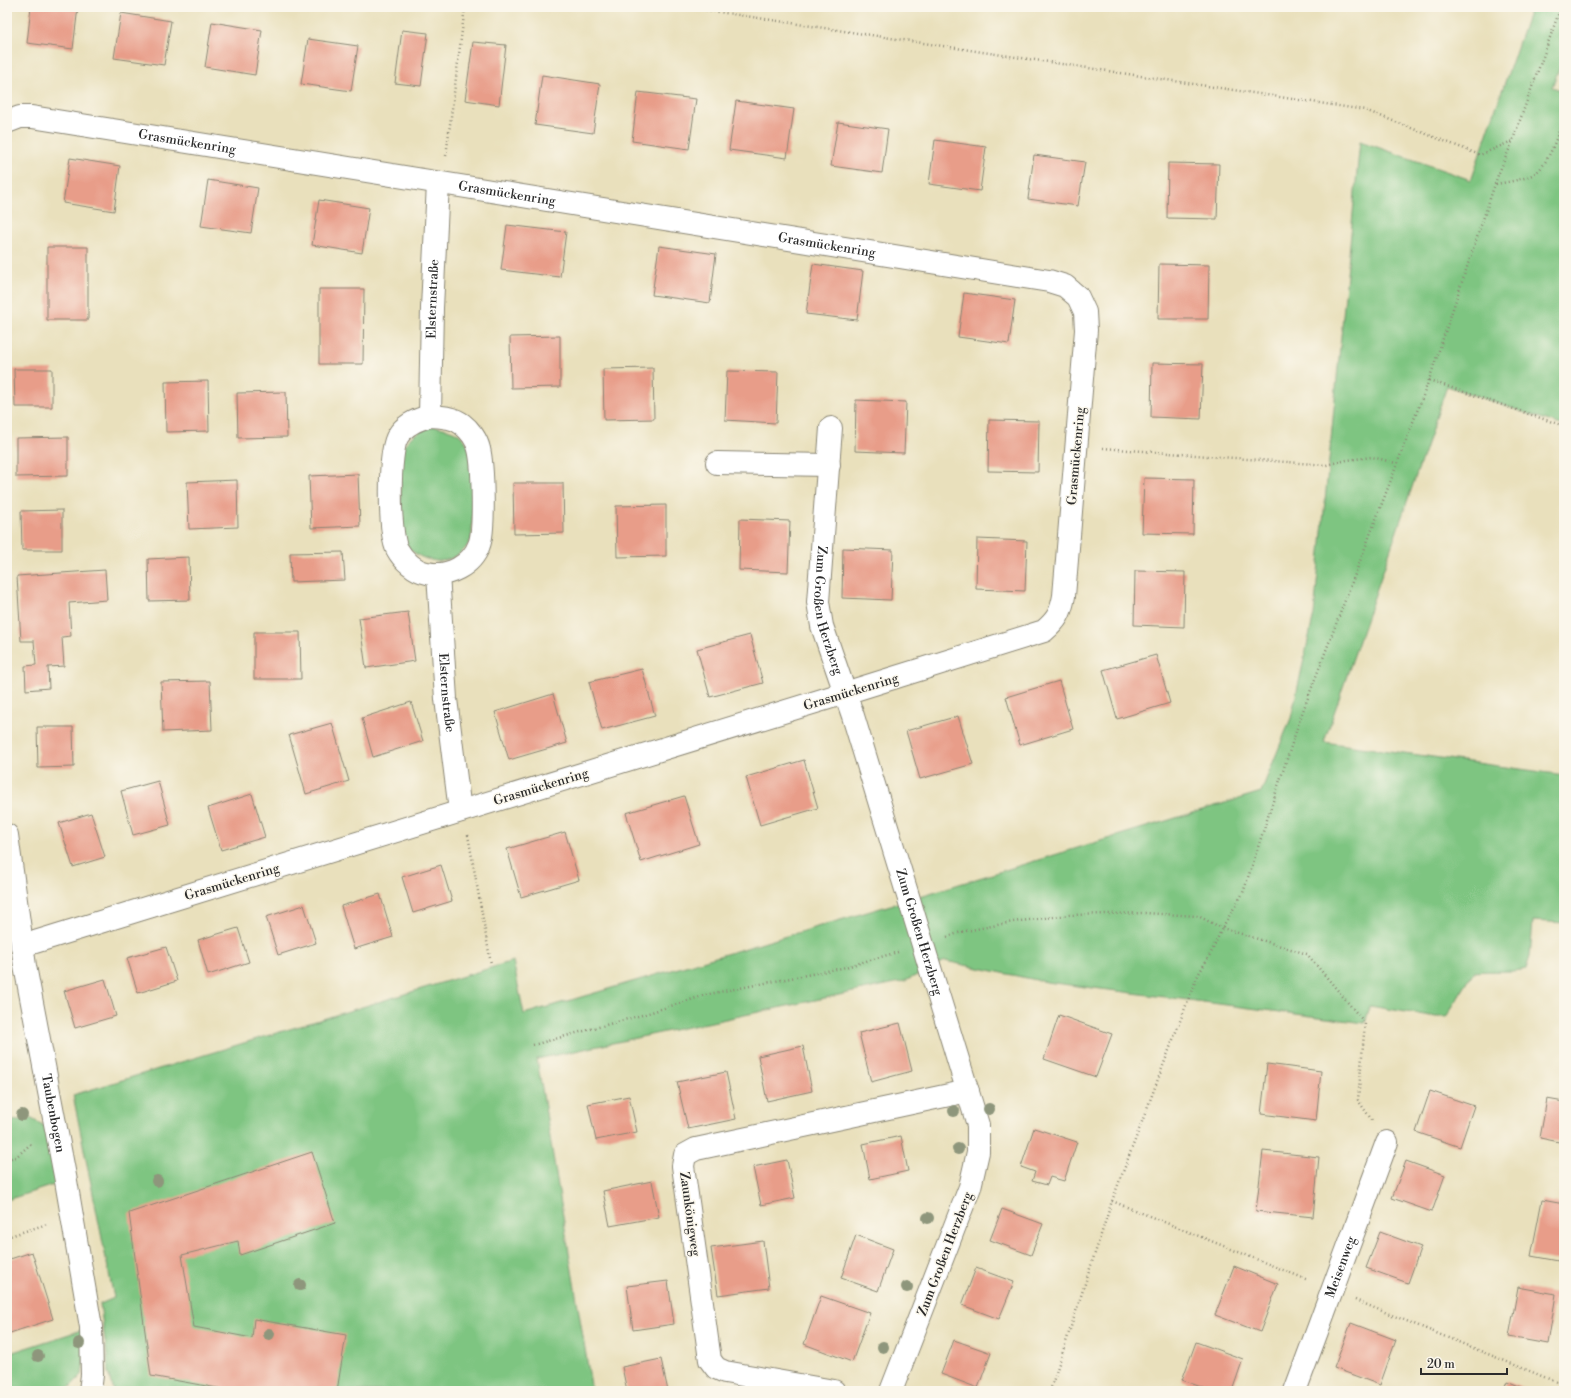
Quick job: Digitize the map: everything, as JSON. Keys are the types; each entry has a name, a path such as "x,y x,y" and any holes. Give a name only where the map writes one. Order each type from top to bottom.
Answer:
{"street":[{"name":"Grasmückenring","path":"7,122 20,117 32,117 1033,279 1065,286 1078,297 1085,312 1086,330 1064,596 1062,610 1054,622 1044,631 1029,637 22,946"},
{"name":"Elsternstraße","path":"430,416 432,308 438,183"},
{"path":"430,416 449,417 462,424 472,435 479,448 480,462 483,532 479,546 471,559 460,568 438,574 428,574 406,561 397,549 392,534 391,465 393,448 397,436 407,426 420,418 430,416"},
{"name":"Zum Großen Herzberg","path":"831,428 818,602 822,626 845,693 924,944 978,1125 978,1152 970,1187 891,1391"},
{"path":"717,463 829,465"},
{"name":"Elsternstraße","path":"438,574 446,699 460,811"},
{"name":"Taubenbogen","path":"7,835 22,946 66,1181 91,1327 92,1375 90,1391"},
{"name":"Zaunkönigweg","path":"834,1391 725,1372 716,1368 710,1360 683,1166 685,1155 696,1150 968,1091"},
{"name":"Meisenweg","path":"1295,1391 1386,1142"}],"path":[{"path":"446,156 465,7"},
{"path":"686,7 1365,110 1480,155 1513,140"},
{"path":"1050,1391 1112,1201 1188,1000 1222,928 1243,892 1301,716 1396,463 1429,380 1498,175 1513,140 1561,7"},
{"path":"1495,184 1523,179 1542,168 1552,148 1564,116"},
{"path":"1429,380 1564,426"},
{"path":"1076,446 1326,465 1347,460 1372,458 1396,463"},
{"path":"468,834 492,964"},
{"path":"533,1045 642,1015 709,994 842,968 961,932 1013,922 1068,914 1145,913 1198,916 1222,928 1307,954 1365,1023 1358,1100 1386,1142"},
{"path":"7,1159 16,1157 34,1141"}],"green space":[{"path":"1531,7 1564,7 1564,56 1552,87 1564,91 1564,426 1447,386 1324,742 1564,775 1564,923 1533,921 1530,957 1526,969 1513,971 1474,972 1446,1017 1436,1017 1370,1006 1365,1023 1046,982 945,961 905,981 537,1059 592,1391 114,1391 108,1373 100,1304 114,1298 73,1095 513,961 524,1014 884,907 1261,792 1291,718 1314,614 1360,141 1471,180"},
{"path":"434,426 453,431 462,437 469,448 472,458 471,540 458,555 440,561 421,557 412,551 406,544 401,497 400,467 402,450 411,437 415,434"},
{"path":"30,1118 56,1132 66,1181 7,1200 7,1122"},
{"path":"88,1328 82,1375 66,1391 7,1391 7,1354"}],"building":[{"path":"31,7 78,7 73,49 27,43"},
{"path":"121,13 171,21 164,65 114,58"},
{"path":"212,22 262,30 255,75 205,67"},
{"path":"402,30 428,33 421,86 395,83"},
{"path":"308,39 358,46 351,91 301,84"},
{"path":"473,42 506,45 499,105 465,100"},
{"path":"542,75 600,84 593,133 535,125"},
{"path":"638,92 696,99 689,149 632,141"},
{"path":"736,101 794,109 787,158 729,150"},
{"path":"838,122 888,129 882,173 831,166"},
{"path":"935,140 986,147 980,191 929,184"},
{"path":"1034,155 1085,162 1078,206 1028,199"},
{"path":"70,158 120,166 114,211 63,203"},
{"path":"1168,163 1219,164 1217,219 1167,218"},
{"path":"208,180 258,188 251,233 201,226"},
{"path":"319,200 369,208 362,253 312,245"},
{"path":"507,225 566,232 560,277 501,270"},
{"path":"659,246 716,254 710,303 652,295"},
{"path":"47,247 88,247 88,320 47,320"},
{"path":"813,264 863,271 857,320 806,314"},
{"path":"1159,264 1209,265 1208,319 1158,319"},
{"path":"319,289 364,289 363,364 319,364"},
{"path":"964,293 1015,300 1009,344 958,337"},
{"path":"560,336 560,387 511,388 510,337"},
{"path":"1152,363 1203,364 1201,419 1151,417"},
{"path":"653,368 654,419 604,420 603,369"},
{"path":"14,369 52,369 52,407 15,407"},
{"path":"727,371 778,372 776,423 725,420"},
{"path":"208,381 209,431 166,432 165,382"},
{"path":"286,392 287,437 238,438 237,393"},
{"path":"856,400 906,402 904,453 855,451"},
{"path":"989,420 1039,421 1038,472 988,471"},
{"path":"68,437 68,476 16,477 16,438"},
{"path":"358,474 360,526 311,528 309,476"},
{"path":"1144,478 1194,479 1193,534 1142,533"},
{"path":"237,480 238,527 189,529 187,482"},
{"path":"513,483 563,483 564,533 514,534"},
{"path":"666,505 666,556 617,557 616,506"},
{"path":"62,510 62,550 22,550 21,511"},
{"path":"740,519 790,521 788,572 739,570"},
{"path":"977,539 1027,541 1025,591 976,589"},
{"path":"843,548 893,550 891,600 842,598"},
{"path":"343,552 345,580 291,582 290,553"},
{"path":"189,557 190,600 149,601 148,559"},
{"path":"105,570 107,600 69,603 71,636 62,637 64,666 48,667 49,688 26,690 25,666 36,665 34,641 21,641 17,576"},
{"path":"1135,571 1185,572 1184,627 1134,625"},
{"path":"408,612 415,661 366,668 359,618"},
{"path":"254,632 300,632 301,679 254,679"},
{"path":"750,635 763,683 710,697 697,649"},
{"path":"1156,655 1170,703 1117,719 1103,670"},
{"path":"642,669 655,716 602,730 589,682"},
{"path":"210,681 212,730 163,732 161,682"},
{"path":"1059,681 1073,729 1020,745 1006,697"},
{"path":"553,694 567,743 509,760 495,712"},
{"path":"411,702 423,741 373,757 362,718"},
{"path":"958,716 973,764 920,779 906,731"},
{"path":"332,723 349,781 306,794 289,735"},
{"path":"37,727 73,727 74,767 38,768"},
{"path":"804,760 818,808 760,825 746,777"},
{"path":"158,781 170,825 133,835 121,791"},
{"path":"252,794 265,837 221,850 208,808"},
{"path":"684,796 699,844 641,862 626,813"},
{"path":"91,813 105,857 73,867 59,823"},
{"path":"565,832 579,880 521,897 507,849"},
{"path":"441,865 452,901 413,913 402,877"},
{"path":"380,894 393,937 354,949 341,906"},
{"path":"304,905 316,943 278,955 266,917"},
{"path":"238,928 249,962 208,975 198,940"},
{"path":"166,947 177,981 138,993 127,958"},
{"path":"105,979 116,1016 75,1028 64,991"},
{"path":"1059,1015 1112,1034 1096,1077 1044,1059"},
{"path":"900,1023 912,1071 871,1082 859,1033"},
{"path":"803,1046 812,1091 767,1101 758,1056"},
{"path":"1267,1064 1321,1071 1316,1121 1261,1114"},
{"path":"726,1072 736,1119 688,1129 677,1082"},
{"path":"1430,1091 1474,1106 1460,1147 1416,1132"},
{"path":"629,1096 637,1132 596,1140 588,1104"},
{"path":"1547,1099 1564,1102 1564,1143 1540,1138"},
{"path":"1034,1128 1077,1142 1064,1181 1050,1177 1047,1185 1032,1181 1035,1172 1021,1167"},
{"path":"901,1136 908,1171 870,1179 863,1144"},
{"path":"1263,1151 1319,1157 1313,1217 1256,1211"},
{"path":"312,1152 335,1223 240,1255 238,1241 182,1255 194,1327 252,1338 254,1319 346,1335 337,1391 234,1391 151,1376 129,1213"},
{"path":"787,1160 795,1198 761,1205 753,1167"},
{"path":"1406,1161 1445,1175 1432,1212 1392,1198"},
{"path":"652,1181 659,1217 610,1226 603,1191"},
{"path":"1542,1200 1564,1204 1564,1262 1531,1256"},
{"path":"1002,1209 1043,1224 1031,1255 990,1240"},
{"path":"1380,1232 1421,1247 1408,1283 1366,1268"},
{"path":"856,1235 893,1249 878,1291 841,1278"},
{"path":"763,1241 769,1288 718,1295 711,1248"},
{"path":"32,1252 53,1319 7,1334 7,1260"},
{"path":"1234,1266 1278,1284 1260,1332 1215,1315"},
{"path":"976,1268 1014,1282 999,1319 962,1305"},
{"path":"668,1281 674,1324 633,1330 627,1286"},
{"path":"1518,1287 1556,1294 1548,1344 1509,1337"},
{"path":"821,1296 870,1313 852,1362 804,1344"},
{"path":"1351,1323 1396,1340 1380,1385 1334,1368"},
{"path":"954,1340 991,1353 978,1388 941,1374"},
{"path":"1196,1342 1243,1359 1232,1391 1212,1391 1182,1380"},
{"path":"661,1359 668,1391 627,1391 622,1367"},
{"path":"1507,1381 1531,1391 1503,1391"}]}
